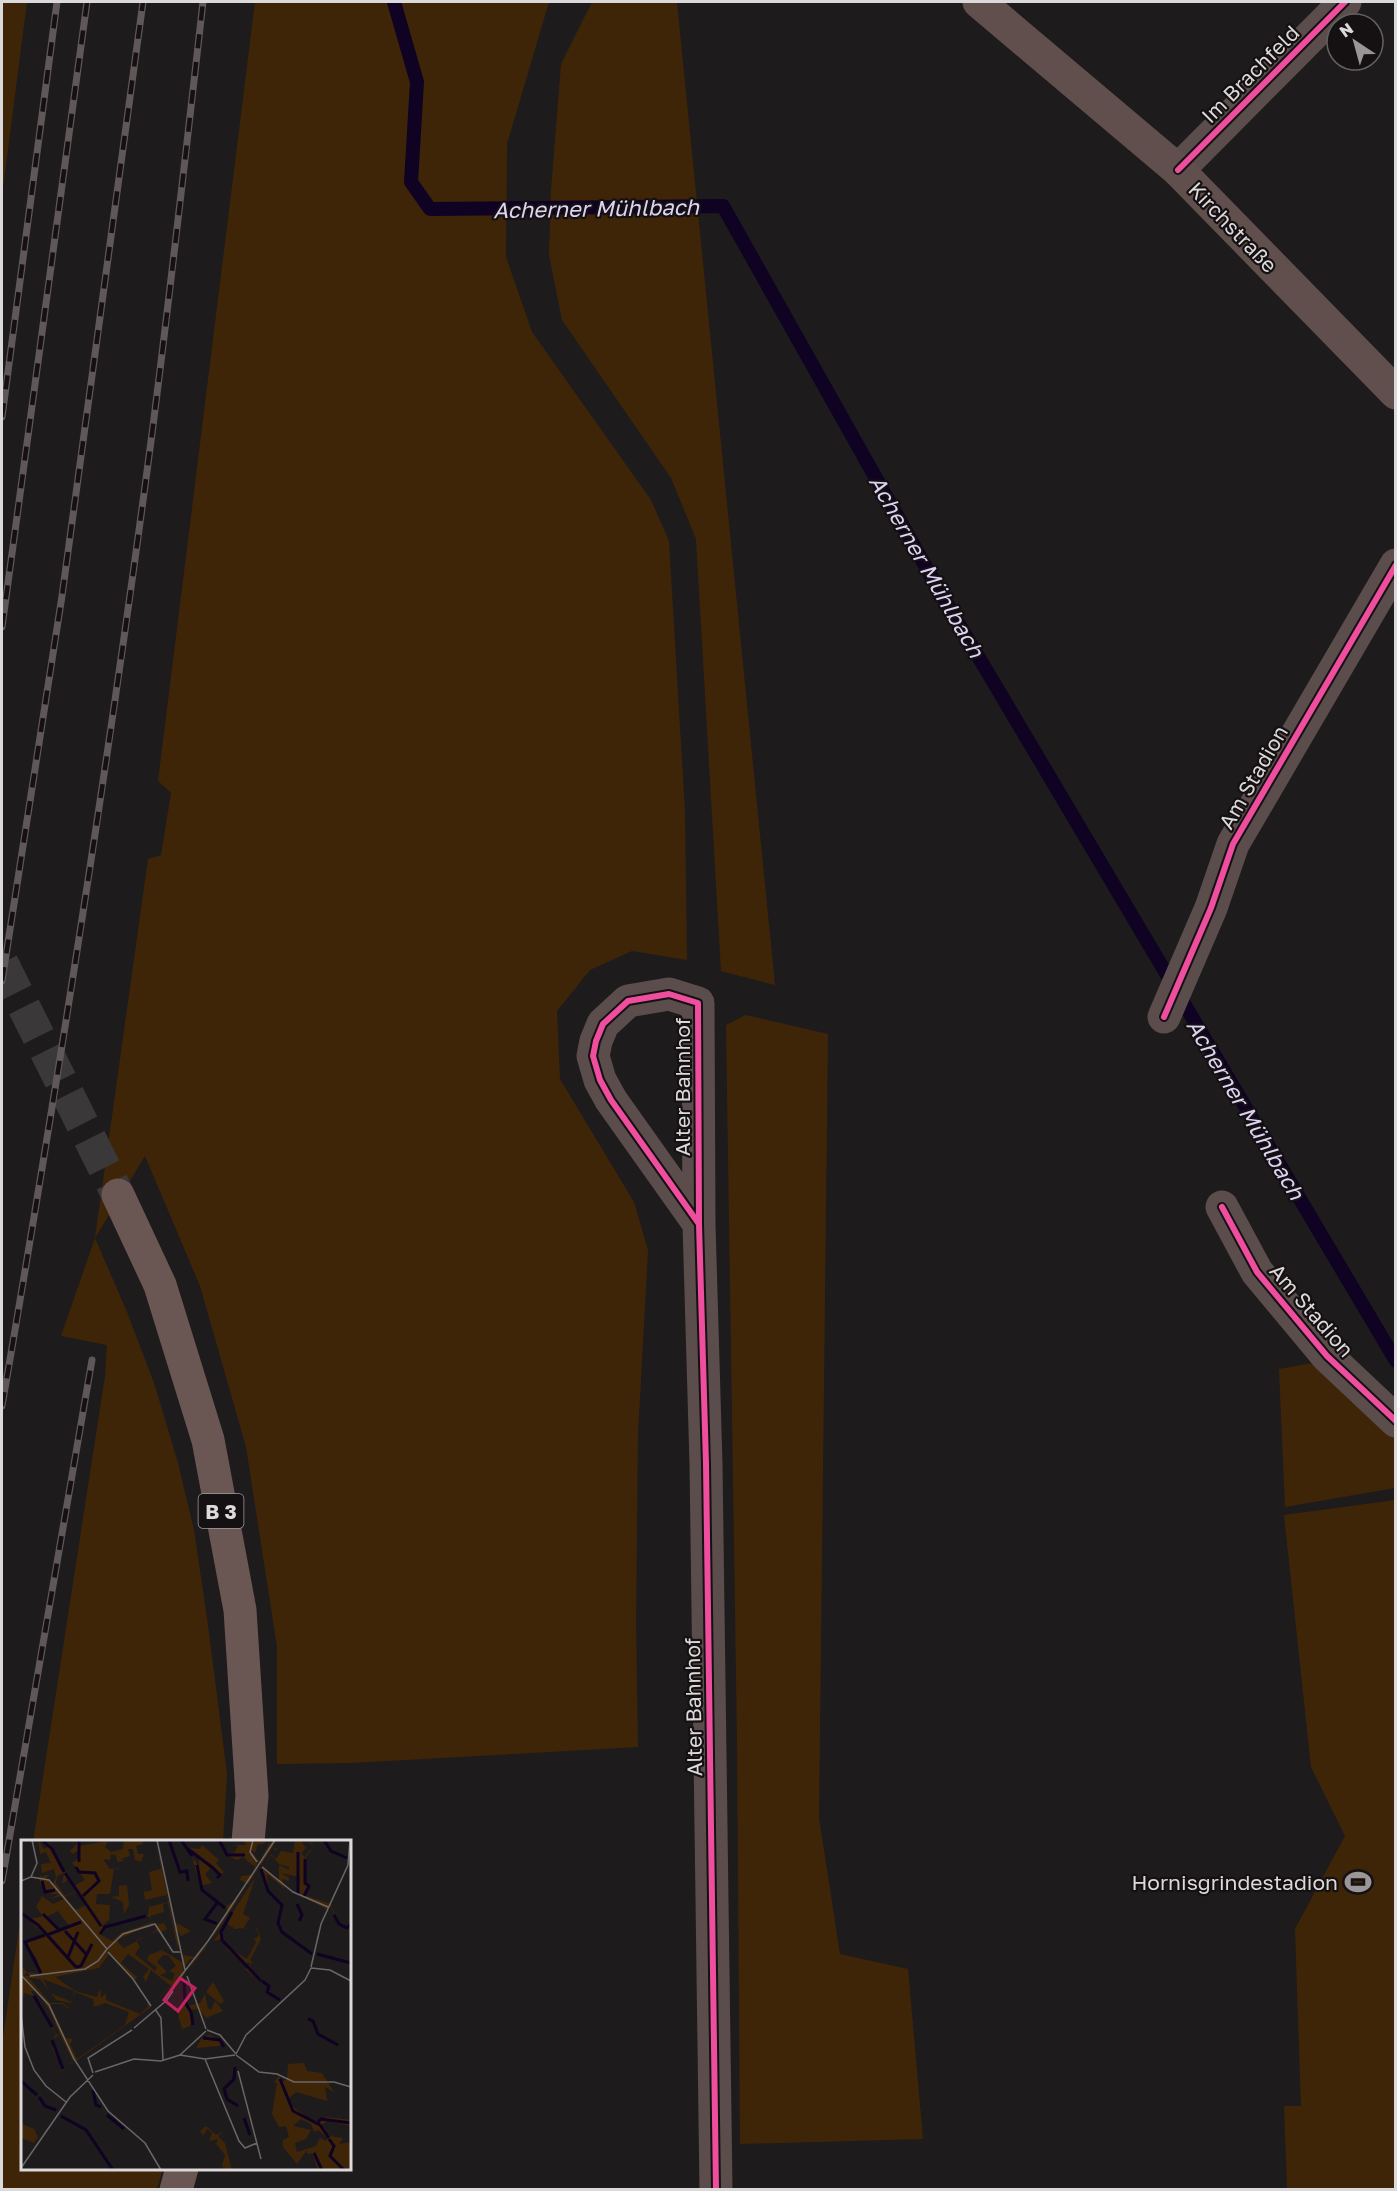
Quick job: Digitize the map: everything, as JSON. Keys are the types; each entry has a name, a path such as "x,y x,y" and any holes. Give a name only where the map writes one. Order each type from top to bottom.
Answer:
{"main road":[{"name":"Kirchstraße","path":"979,2 1178,170 1395,393"},
{"name":"B 3","path":"118,1195 160,1285 208,1440 240,1610 252,1796 248,1840"},
{"path":"176,2190 182,2170"}],"street":[{"name":"Im Brachfeld","path":"1178,170 1345,2"},
{"name":"Am Stadion","path":"1164,1017 1211,908 1233,844 1395,565"},
{"name":"Alter Bahnhof","path":"699,1224 611,1100 600,1080 593,1056 596,1041 603,1024 628,1000 669,994 698,1003 699,1224 706,1464 716,2190"},
{"name":"Am Stadion","path":"1222,1207 1257,1272 1327,1356 1395,1421"}],"shaded area":[{"path":"2,2 27,2 2,196"},
{"path":"255,2 549,2 507,144 506,257 532,332 651,500 669,541 685,812 687,960 632,951 590,970 557,1011 560,1079 634,1202 648,1250 638,1434 636,1624 638,1747 351,1763 277,1764 277,1647 246,1447 200,1286 145,1156 95,1238 148,859 161,855 171,793 158,781"},
{"path":"592,2 677,2 775,985 721,971 696,539 671,478 562,320 549,255 551,190 561,64"},
{"path":"746,1015 828,1034 819,1818 840,1954 908,1969 923,2139 740,2144 737,1740 726,1025"},
{"path":"95,1238 154,1383 178,1463 194,1530 227,1774 223,1840 33,1840 105,1376 107,1345 61,1336"},
{"path":"1324,1361 1395,1436 1395,1488 1285,1507 1279,1369"},
{"name":"Hornisgrindestadion","path":"1395,1500 1395,2189 1287,2189 1284,2106 1301,2106 1295,1929 1345,1836 1311,1767 1284,1515"},
{"path":"21,1916 21,2170 163,2170 157,2189 2,2189 2,2044"}],"waterway":[{"name":"Acherner Mühlbach","path":"394,2 417,82 411,182 430,209 723,206 940,592 1396,1361"}],"tunnel":[{"path":"2,963 118,1195"}],"railway":[{"path":"2,417 57,2"},
{"path":"2,627 87,2"},
{"path":"2,981 62,596 143,2"},
{"path":"2,1406 63,1040 119,672 160,373 203,2"},
{"path":"2,1881 92,1360"}],"cycle path":[{"path":"1178,170 1345,2"},
{"path":"1164,1017 1211,908 1233,844 1396,565"},
{"path":"699,1224 611,1100 600,1080 593,1056 596,1041 603,1024 628,1001 669,994 698,1003 699,1224 706,1464 716,2190"},
{"path":"1222,1207 1257,1272 1327,1356 1396,1421"}],"place":[{"name":"Hornisgrindestadion","path":"1358,1882"}]}
